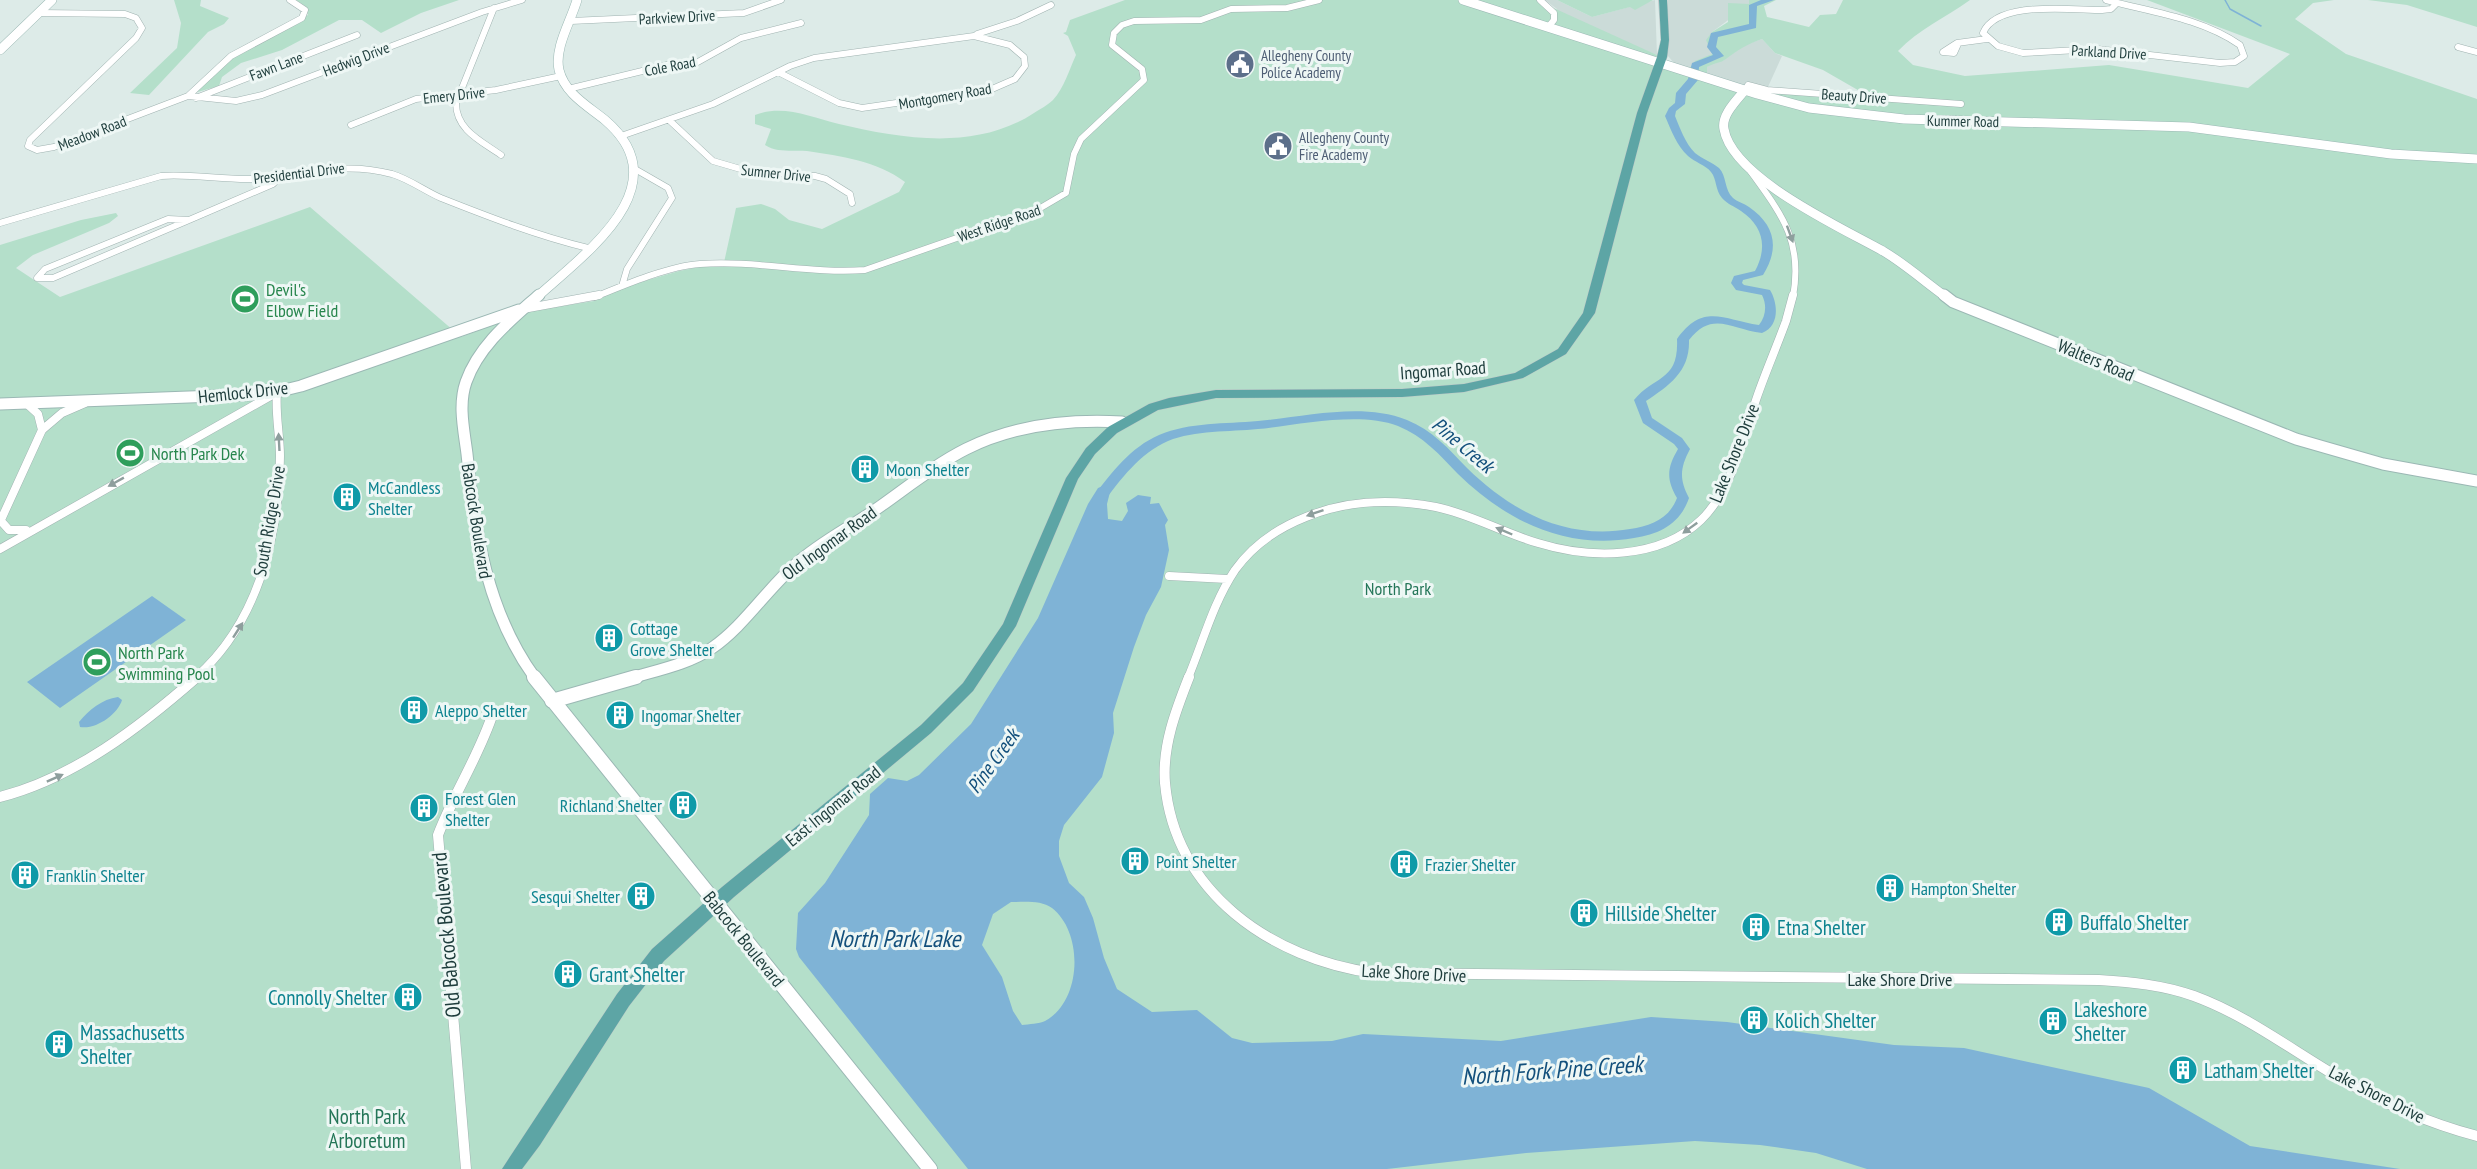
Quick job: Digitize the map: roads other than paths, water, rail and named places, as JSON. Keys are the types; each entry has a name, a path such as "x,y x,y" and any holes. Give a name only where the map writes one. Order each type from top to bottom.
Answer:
{"main road":[{"path":"1660,63 1665,40 1663,0"},
{"name":"Ingomar Road","path":"1122,422 1158,405 1209,395 1433,391 1486,387 1522,375 1556,358 1579,335 1589,313 1642,113 1660,63"},
{"name":"East Ingomar Road","path":"511,1169 534,1139 634,984 669,944 926,729 968,687 1010,626 1078,466 1100,440 1122,422"}],"street":[{"path":"0,50 52,0"},
{"name":"Meadow Road","path":"40,13 125,14 136,18 141,28 136,38 30,140 28,146 31,149 54,147 188,96 231,56 302,18 304,9 290,0"},
{"name":"Hedwig Drive","path":"188,96 236,100 262,95 494,8 522,0"},
{"path":"577,0 560,58 561,76 568,89 610,123 621,136 635,169 664,185 672,198 627,268 622,286"},
{"name":"Parkview Drive","path":"571,21 744,13 781,0"},
{"name":"West Ridge Road","path":"523,309 590,299 622,286 698,264 767,264 840,272 865,270 1037,210 1066,193 1074,154 1081,139 1144,80 1142,69 1112,45 1113,35 1121,27 1149,18 1200,21 1227,10 1294,8 1319,0"},
{"name":"Kummer Road","path":"1463,0 1709,79 1747,88 1809,108 1878,118 2190,127 2251,133 2391,154 2477,159"},
{"path":"1540,0 1554,13 1554,20 1548,27"},
{"name":"Parkland Drive","path":"2106,0 2117,3 2221,34 2240,45 2244,56 2235,62 2220,63 2103,50 2028,53 2003,48 1986,39 1983,33 1984,27 2008,10 2030,7 2102,10 2113,8 2117,3"},
{"path":"974,36 1010,24 1051,5"},
{"path":"494,8 460,94 456,113 460,124 501,155"},
{"name":"Cole Road","path":"568,89 659,67 696,63 741,38 801,23"},
{"name":"Fawn Lane","path":"196,98 357,35"},
{"name":"Montgomery Road","path":"621,136 719,101 778,72 814,58 974,36 1004,42 1018,50 1025,60 1020,76 992,89 862,108 839,104 778,72"},
{"path":"1958,44 1986,39"},
{"path":"2458,47 2477,52"},
{"name":"Emery Drive","path":"351,125 405,102 496,90 561,76"},
{"name":"Beauty Drive","path":"1747,88 1961,104"},
{"name":"Lake Shore Drive","path":"1747,88 1727,114 1723,131 1728,145 1748,167 1785,221 1797,255 1798,273 1795,297 1723,487 1711,508 1690,529 1664,543 1638,550 1587,553 1534,542 1435,507 1397,502 1363,503 1322,510 1281,528 1249,552 1227,579 1216,602 1170,733 1165,767 1167,803 1183,849 1194,868 1217,896 1256,930 1305,957 1350,970 1407,975 2117,981 2159,986 2196,997 2222,1008 2395,1107 2477,1136"},
{"name":"Sumner Drive","path":"669,120 713,161 744,170 800,173 826,179 850,194 852,203"},
{"name":"Presidential Drive","path":"0,224 161,176 188,174 249,179 345,166 385,172 440,197 585,250"},
{"name":"Walters Road","path":"1748,167 1815,218 1884,252 1942,296 1973,311 2296,439 2383,464 2477,481"},
{"name":"Babcock Boulevard","path":"635,169 632,193 626,206 585,250 496,336 476,361 463,396 477,541 498,614 520,657 552,701 930,1169"},
{"path":"191,220 168,219 159,222 45,269 37,278 44,280 53,278 191,220 273,184 282,175"},
{"path":"1772,199 1788,196"},
{"name":"Hemlock Drive","path":"0,404 277,392 523,309"},
{"path":"476,325 489,329 496,336"},
{"path":"0,549 33,528 277,392"},
{"name":"South Ridge Drive","path":"0,797 33,788 84,762 186,686 235,635 254,600 275,506 280,456 277,392"},
{"path":"33,528 13,531 0,522 42,430 62,413 91,401"},
{"path":"26,403 38,414 42,430"},
{"name":"Old Ingomar Road","path":"552,701 680,664 705,652 734,630 770,588 798,562 964,450 997,437 1038,427 1094,421 1122,422"},
{"path":"1169,576 1227,579"},
{"name":"Old Babcock Boulevard","path":"466,1169 438,835 445,816 483,744 493,713"}],"water":[{"name":"North Park Lake","path":"1108,484 1111,488 1107,504 1108,519 1122,521 1128,511 1126,503 1138,495 1151,497 1150,504 1159,503 1168,520 1165,525 1169,550 1161,587 1146,615 1113,713 1114,733 1102,777 1064,825 1059,841 1059,856 1069,883 1084,897 1117,989 1152,1012 1197,1010 1232,1038 1252,1043 1332,1041 1363,1034 1501,1041 1651,1017 1727,1022 1894,1045 1964,1048 2149,1088 2250,1146 2400,1169 1867,1169 1816,1153 1760,1145 1695,1141 1526,1153 1387,1169 968,1169 799,957 796,949 798,913 825,883 869,815 870,794 888,778 907,781 919,775 971,724 1038,618 1088,504 1098,488","holes":["1011,902 1048,905 1062,919 1070,933 1074,949 1072,983 1057,1011 1045,1021 1022,1025 1013,1011 1002,977 982,945 993,914"]},
{"path":"152,596 186,620 60,708 27,682"},
{"path":"118,697 122,700 120,705 106,720 93,726 80,727 79,722 92,709 107,700"}],"waterway":[{"name":"Pine Creek","path":"1098,500 1135,457 1154,443 1175,434 1210,428 1358,416 1389,419 1421,432 1481,488 1522,516 1544,526 1591,537 1641,532 1668,521 1677,512 1683,498 1674,474 1684,449 1678,441 1647,420 1640,400 1665,382 1678,369 1684,350 1683,339 1692,328 1709,319 1718,319 1762,329 1770,316 1771,306 1766,292 1740,288 1736,283 1738,278 1759,273 1766,260 1767,237 1764,226 1745,209 1730,201 1723,193 1716,171 1691,154 1679,137 1670,116 1672,110 1680,104 1681,93 1693,80 1695,65 1719,56 1711,47 1714,35 1736,28 1753,26 1753,5 1770,0"},
{"path":"2225,0 2230,9 2261,26"}],"place":[{"name":"Allegheny County Police Academy","path":"1240,64"},
{"name":"Allegheny County Fire Academy","path":"1278,146"},
{"name":"Devil's Elbow Field","path":"245,299"},
{"name":"North Park Dek","path":"130,453"},
{"name":"Moon Shelter","path":"865,469"},
{"name":"McCandless Shelter","path":"347,497"},
{"name":"Cottage Grove Shelter","path":"609,638"},
{"name":"North Park Swimming Pool","path":"97,662"},
{"name":"Aleppo Shelter","path":"414,710"},
{"name":"Ingomar Shelter","path":"620,715"},
{"name":"Richland Shelter","path":"683,805"},
{"name":"Forest Glen Shelter","path":"424,808"},
{"name":"Point Shelter","path":"1135,861"},
{"name":"Frazier Shelter","path":"1404,864"},
{"name":"Franklin Shelter","path":"25,875"},
{"name":"Hampton Shelter","path":"1890,888"},
{"name":"Sesqui Shelter","path":"641,896"},
{"name":"Hillside Shelter","path":"1584,913"},
{"name":"Buffalo Shelter","path":"2059,922"},
{"name":"Etna Shelter","path":"1756,927"},
{"name":"Grant Shelter","path":"568,974"},
{"name":"Connolly Shelter","path":"408,997"},
{"name":"Kolich Shelter","path":"1754,1020"},
{"name":"Lakeshore Shelter","path":"2053,1021"},
{"name":"Massachusetts Shelter","path":"59,1044"},
{"name":"Latham Shelter","path":"2183,1070"}],"park label":[{"name":"North Park","path":"1398,588"},
{"name":"North Park Arboretum","path":"367,1128"}],"water label":[{"name":"North Fork Pine Creek","path":"1552,1070"}]}
